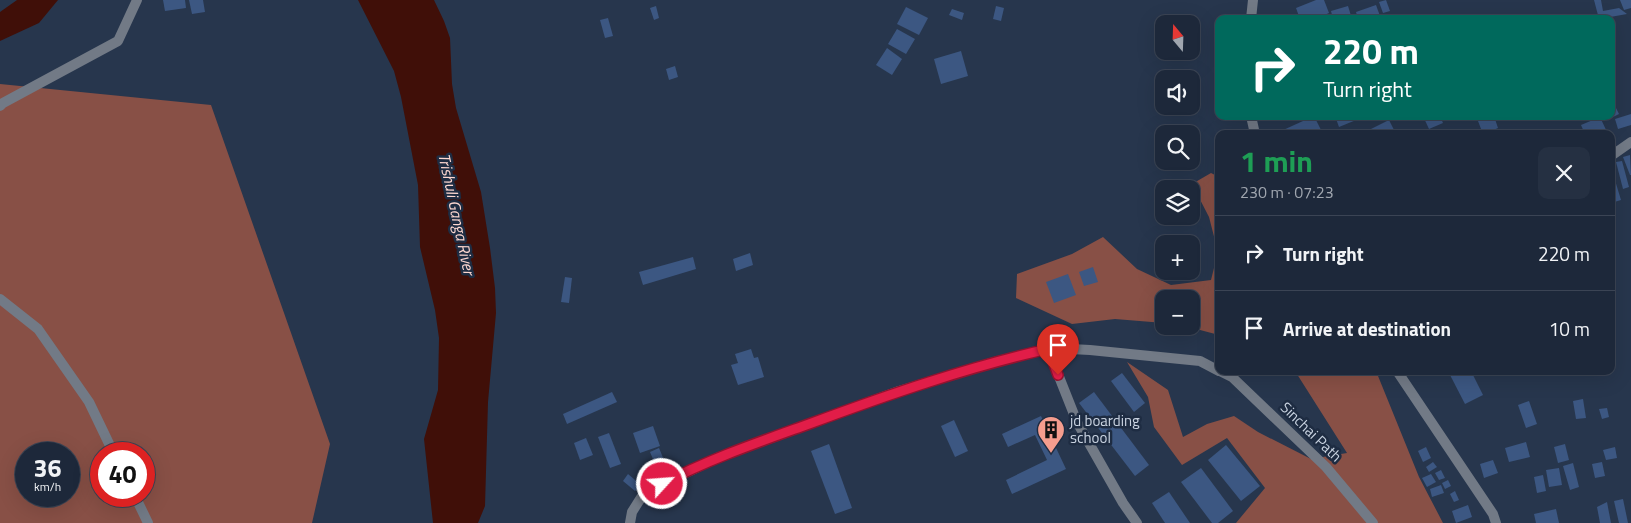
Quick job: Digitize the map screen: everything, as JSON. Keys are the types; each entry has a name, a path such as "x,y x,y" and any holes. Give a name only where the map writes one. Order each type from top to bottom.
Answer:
{"street":[{"path":"0,106 3,102 118,41 137,0"},
{"path":"1251,15 1253,0"},
{"path":"1615,153 1631,142"},
{"path":"0,299 38,329 89,402 108,442"},
{"path":"1052,348 1052,359 1077,422 1123,503 1137,523"},
{"name":"Sinchai Path","path":"630,523 632,512 644,492 717,458 899,391 994,362 1052,348 1200,361 1215,368"},
{"name":"Sinchai Path","path":"1228,375 1326,467 1373,523"},
{"path":"1400,375 1492,514 1496,523"},
{"path":"140,507 148,523"}],"shaded area":[{"path":"0,84 211,105 330,444 312,523 0,523"},
{"path":"1211,173 1215,175 1215,240 1209,217 1200,200 1199,180"},
{"path":"1103,237 1137,269 1155,277 1155,280 1160,280 1171,285 1211,280 1215,264 1215,334 1200,330 1200,290 1155,290 1155,322 1115,319 1072,324 1016,298 1017,274 1072,254"},
{"path":"1127,362 1168,390 1183,437 1207,424 1234,416 1258,432 1311,459 1347,453 1298,375 1378,375 1419,477 1443,523 1236,523 1265,488 1227,438 1182,465 1154,427 1148,397"}],"water":[{"path":"17,0 58,0 39,23 0,41 0,12"},
{"name":"Trishuli Ganga River","path":"358,0 434,0 450,38 452,84 456,108 481,192 495,288 496,313 488,402 485,506 478,523 433,523 424,439 438,390 439,338 435,310 420,247 418,185 394,71"}],"building":[{"path":"163,0 185,0 186,8 165,11"},
{"path":"189,0 203,0 205,12 192,14"},
{"path":"1316,0 1324,0 1329,13 1324,15 1299,15 1296,8"},
{"path":"1386,0 1390,11 1383,13 1379,2"},
{"path":"1594,0 1601,0 1603,11 1619,8 1627,14 1615,16 1598,15"},
{"path":"1620,0 1631,0 1631,8 1624,10"},
{"path":"1376,5 1380,15 1357,15 1356,12"},
{"path":"656,6 659,18 654,20 650,8"},
{"path":"996,6 1004,8 1001,21 993,19"},
{"path":"1348,6 1351,15 1332,15 1331,11"},
{"path":"906,7 928,18 919,35 897,24"},
{"path":"952,9 964,13 962,20 949,15"},
{"path":"608,18 613,36 605,38 600,20"},
{"path":"897,29 915,39 906,54 888,44"},
{"path":"887,48 902,59 892,75 876,65"},
{"path":"961,51 968,76 941,84 934,59"},
{"path":"675,66 678,77 669,80 666,69"},
{"path":"1615,106 1619,114 1615,116"},
{"path":"1631,114 1631,125 1618,129 1615,119"},
{"path":"1305,120 1316,120 1321,130 1283,130"},
{"path":"1336,120 1356,120 1339,127"},
{"path":"1389,120 1394,130 1369,130"},
{"path":"1425,120 1442,120 1443,123 1429,129"},
{"path":"1495,120 1498,128 1481,130 1478,121"},
{"path":"1593,120 1601,120 1606,130 1583,130 1581,125"},
{"path":"1630,155 1631,175 1623,157"},
{"path":"1622,161 1629,187 1623,189 1616,162"},
{"path":"1615,180 1621,200 1615,202"},
{"path":"750,253 753,265 736,271 733,259"},
{"path":"693,257 696,269 643,285 639,272"},
{"path":"1093,267 1098,282 1084,286 1079,272"},
{"path":"1068,274 1076,295 1054,303 1046,282"},
{"path":"565,277 572,278 569,303 561,302"},
{"path":"751,349 754,358 758,357 764,377 738,385 731,365 738,363 735,354"},
{"path":"1122,373 1145,403 1134,412 1111,381"},
{"path":"1450,375 1473,375 1483,395 1465,404"},
{"path":"612,392 617,402 567,424 563,414"},
{"path":"1094,392 1149,465 1135,476 1079,403"},
{"path":"1583,399 1586,418 1576,419 1573,401"},
{"path":"1529,401 1537,424 1526,428 1518,405"},
{"path":"1607,408 1609,417 1602,419 1599,409"},
{"name":"jd boarding school","path":"1041,416 1066,469 1012,494 1006,480 1047,460 1035,435 1008,447 1002,434"},
{"path":"954,420 968,451 955,457 941,426"},
{"path":"653,426 660,446 640,453 633,433"},
{"path":"609,433 621,464 610,468 598,437"},
{"path":"586,438 593,455 580,460 574,443"},
{"path":"1526,442 1530,457 1509,462 1505,448"},
{"path":"829,444 852,508 835,514 811,451"},
{"path":"1565,444 1569,460 1558,463 1554,447"},
{"path":"1226,445 1260,486 1241,501 1208,460"},
{"path":"1426,447 1431,458 1423,462 1418,451"},
{"path":"1615,447 1617,458 1606,460 1603,450"},
{"path":"659,448 669,472 660,476 650,452"},
{"path":"1493,460 1498,473 1484,478 1480,464"},
{"path":"1433,462 1437,467 1429,472 1426,467"},
{"path":"1602,462 1605,476 1595,478 1592,464"},
{"path":"1573,463 1579,487 1570,490 1563,466"},
{"path":"1201,468 1233,511 1218,523 1212,523 1181,482"},
{"path":"1559,468 1562,485 1549,487 1546,470"},
{"path":"1441,470 1445,478 1439,480 1435,473"},
{"path":"628,474 641,485 635,491 623,481"},
{"path":"1431,474 1436,482 1427,487 1422,478"},
{"path":"1543,475 1546,491 1537,493 1534,477"},
{"path":"1448,480 1451,486 1445,489 1442,483"},
{"path":"1441,485 1444,493 1432,497 1430,489"},
{"path":"1455,491 1459,500 1454,502 1450,494"},
{"path":"1169,492 1190,523 1165,523 1152,503"},
{"path":"1623,499 1628,523 1619,523 1614,501"},
{"path":"1607,502 1611,523 1600,523 1597,507"},
{"path":"1468,505 1472,517 1456,523 1452,511"},
{"path":"1556,509 1559,523 1536,523 1534,514"}],"place":[{"name":"jd boarding school","path":"1051,454"}],"route":[{"path":"662,484 717,458 775,436 899,391 994,362 1052,348 1052,359 1058,375"}]}
